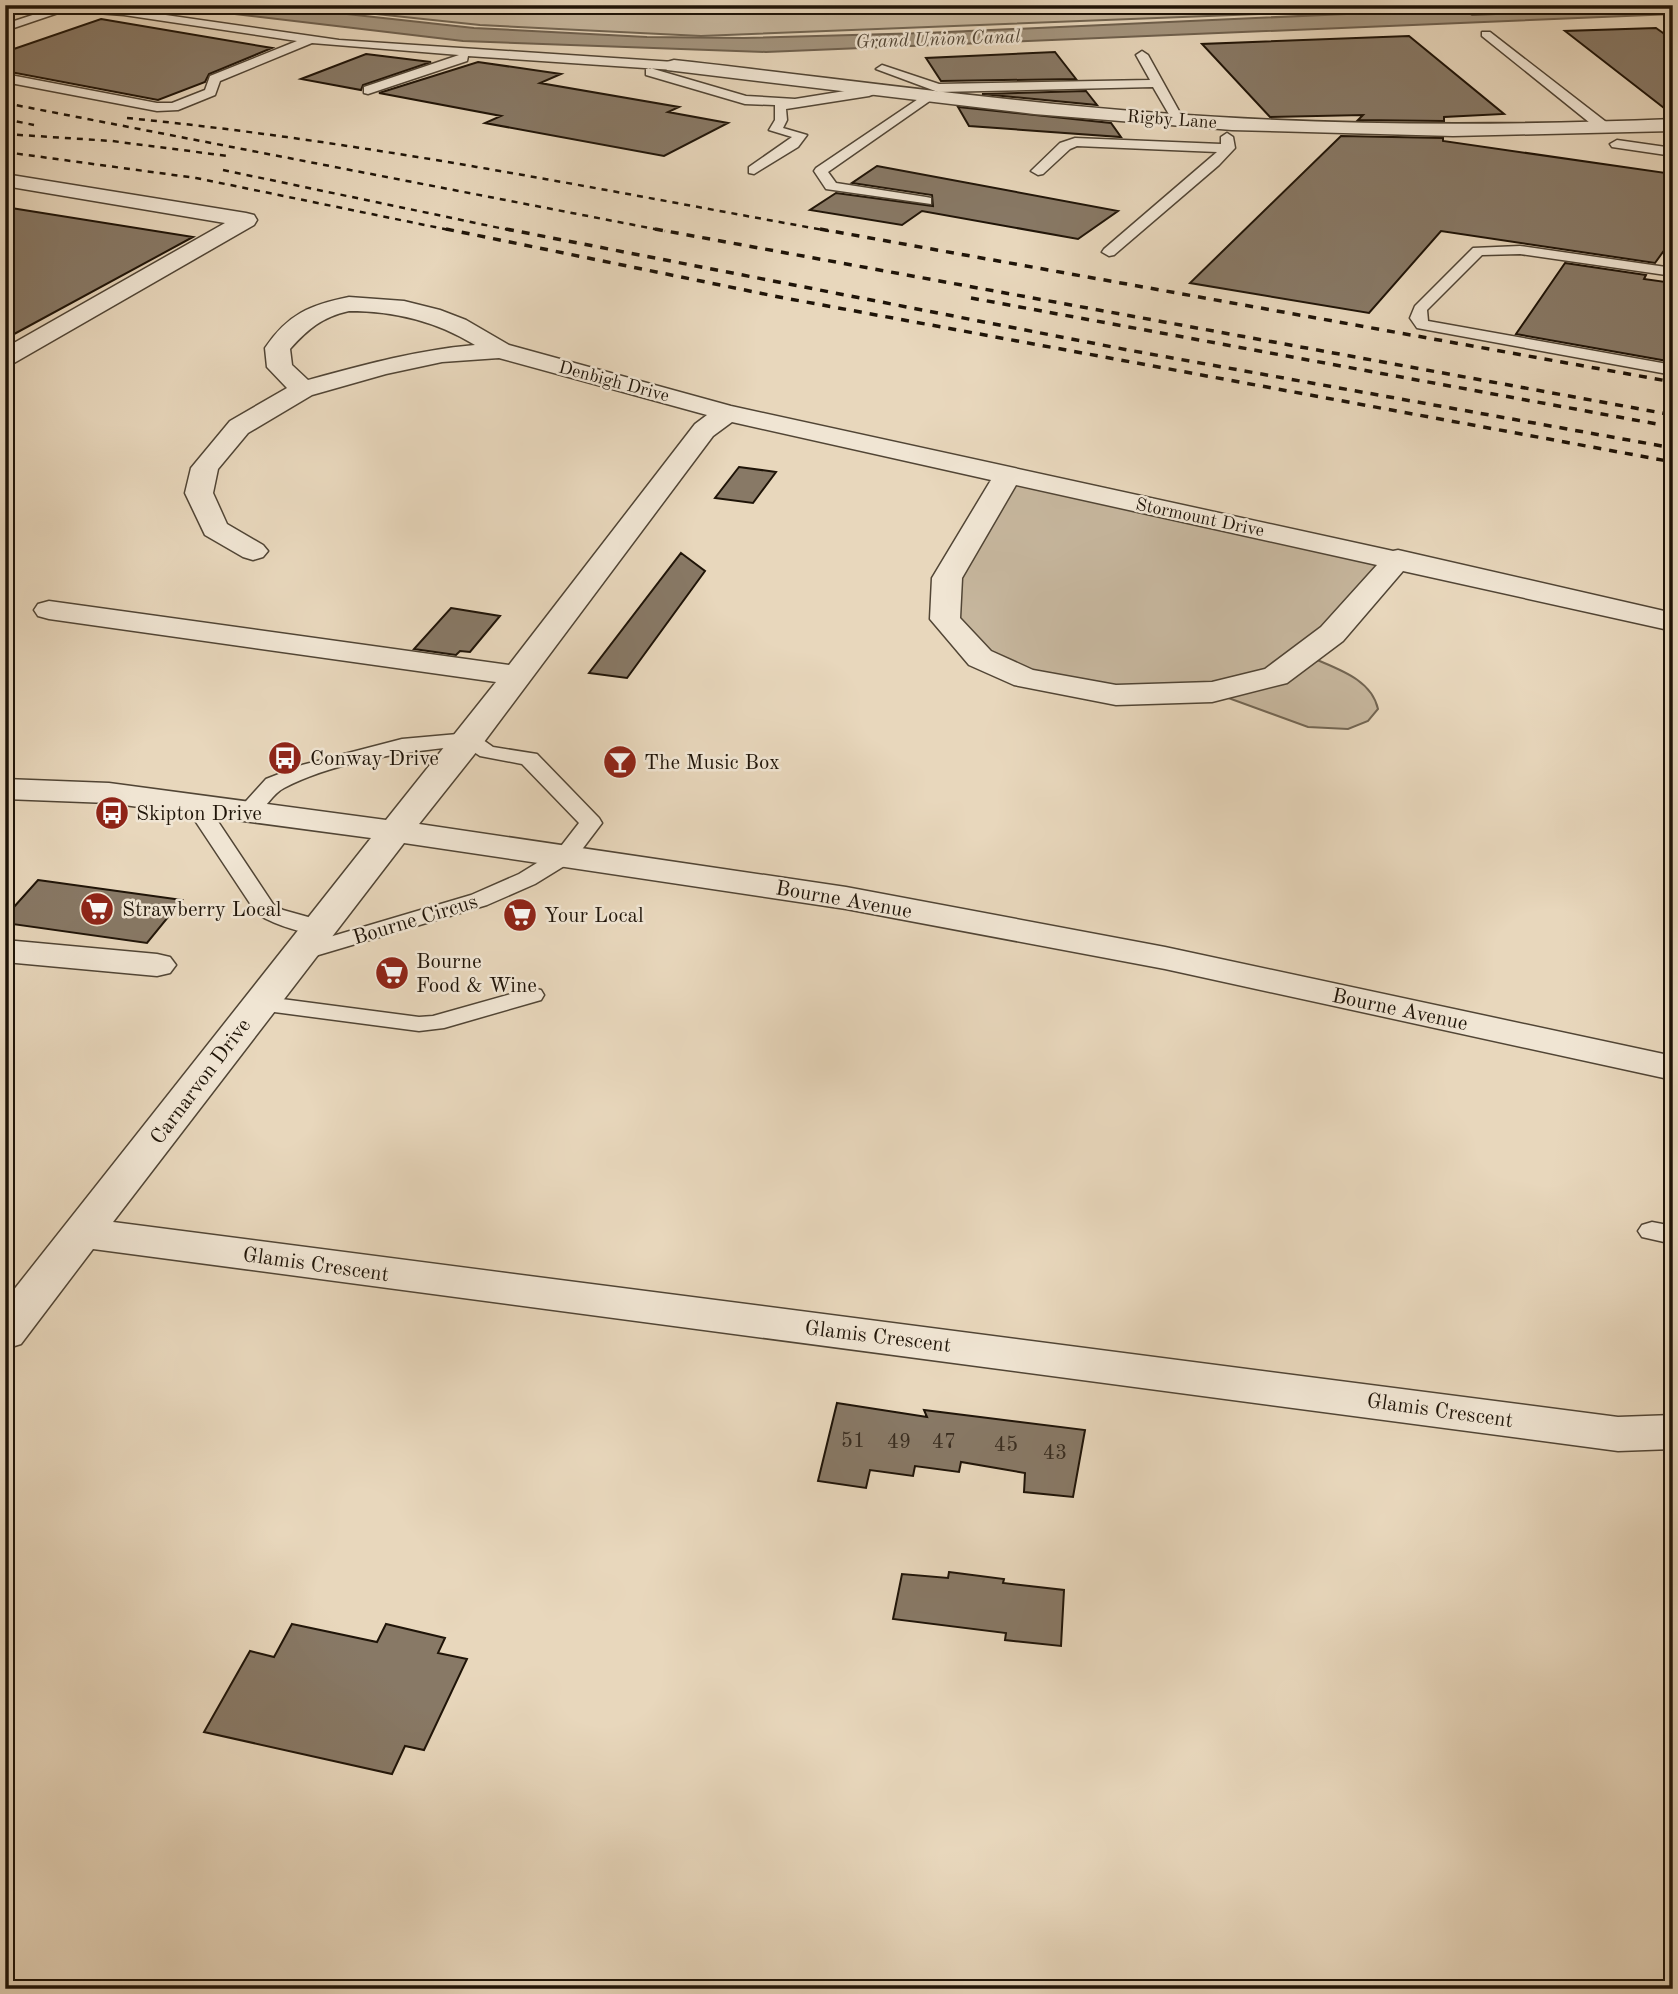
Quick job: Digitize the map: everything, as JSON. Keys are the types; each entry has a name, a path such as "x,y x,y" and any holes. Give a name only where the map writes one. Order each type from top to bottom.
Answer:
{"street":[{"name":"Rigby Lane","path":"674,66 882,79 930,95 1178,120 1310,127 1611,136 1673,125"},
{"path":"5,180 246,220 5,358"},
{"name":"Denbigh Drive","path":"303,390 280,367 277,348 303,320 337,307 384,304 424,312 452,321 480,335 500,350"},
{"name":"Denbigh Drive","path":"253,551 215,529 199,493 205,468 239,427 303,390 382,367 442,355 500,350 727,413"},
{"path":"396,830 469,739 704,430 727,413"},
{"name":"Stormount Drive","path":"727,413 1398,559 1673,622"},
{"path":"1007,476 947,578 945,619 981,658 1025,678 1116,695 1212,691 1276,676 1332,634 1398,559"},
{"path":"49,610 517,676"},
{"name":"Bourne Avenue","path":"5,789 109,793 249,810 846,898 1165,958 1673,1068"},
{"name":"Carnarvon Drive","path":"5,1333 307,940 396,830"},
{"path":"5,951 157,965"},
{"name":"Glamis Crescent","path":"84,1233 1618,1434 1673,1432"}],"lane":[{"path":"5,28 57,10 82,9 124,12 311,40 474,55 674,66"},
{"path":"1486,34 1611,136 1673,152"},
{"path":"5,78 157,107 174,107 211,92 214,79 311,40"},
{"path":"368,90 474,55"},
{"path":"1142,55 1178,120"},
{"path":"616,63 745,100 792,102 862,95 882,79 938,88 1157,83"},
{"path":"926,201 831,186 821,171 930,95"},
{"path":"754,170 793,144 801,135 775,130 781,120 780,107 792,102"},
{"path":"1109,252 1139,223 1216,163 1228,148 1224,122"},
{"path":"1038,171 1065,146 1075,142 1228,148"},
{"path":"1673,272 1520,250 1478,251 1420,309 1418,318 1422,325 1673,370"},
{"path":"249,810 274,784 310,770 401,745 469,739 487,752 529,759 591,823 566,855"},
{"path":"195,804 265,909 307,940"},
{"name":"Bourne Circus","path":"307,940 479,900 527,879 566,855"},
{"path":"259,1003 419,1024 435,1023 532,995"}],"shaded area":[{"path":"291,5 1488,5 701,36 480,25"},
{"path":"1007,476 1398,559 1306,655 1359,681 1368,689 1378,709 1368,721 1348,729 1308,727 1212,692 1116,695 1025,678 945,619 947,578"}],"water":[{"name":"Grand Union Canal","path":"158,5 265,5 474,28 647,37 744,38 925,33 1477,8 1673,5 1673,14 766,52 463,41"}],"building":[{"path":"101,19 272,48 209,74 205,82 158,100 5,71 5,52"},
{"path":"1656,28 1673,40 1673,115 1565,31"},
{"path":"1409,36 1504,114 1444,117 1444,121 1358,120 1363,115 1270,117 1202,44"},
{"path":"1055,52 1076,79 941,81 926,58"},
{"path":"366,54 431,62 363,85 361,90 301,79"},
{"path":"478,62 561,74 540,83 679,107 668,112 728,123 664,156 485,123 501,116 379,93"},
{"path":"1086,91 1097,105 982,94"},
{"path":"958,107 1111,123 1121,137 969,126"},
{"path":"1341,136 1443,138 1443,141 1673,174 1673,238 1655,263 1441,231 1369,313 1190,283"},
{"path":"877,166 1118,211 1078,239 922,211 902,225 810,210 836,193 933,206 932,195 852,183"},
{"path":"5,207 193,237 5,339"},
{"path":"1565,263 1646,275 1644,279 1673,283 1673,362 1516,334"},
{"path":"739,467 776,472 753,503 715,498"},
{"path":"681,553 705,571 627,678 589,673"},
{"path":"451,608 500,616 470,652 460,651 456,655 414,649"},
{"path":"38,880 182,900 147,943 5,923 5,917"},
{"path":"837,1403 927,1417 924,1410 1085,1430 1073,1497 1024,1492 1025,1473 961,1462 959,1472 915,1466 913,1476 870,1470 866,1488 818,1481"},
{"path":"949,1572 1004,1579 1003,1583 1064,1590 1061,1646 1005,1640 1006,1633 893,1619 902,1574 948,1578"},
{"path":"292,1624 377,1642 386,1624 445,1638 438,1653 467,1659 424,1750 405,1746 392,1774 204,1732 250,1651 274,1657"}],"railway":[{"path":"5,103 665,231"},
{"path":"127,118 303,139 391,153 829,231"},
{"path":"5,119 34,125"},
{"path":"5,134 112,141 228,156"},
{"path":"5,152 196,178 454,231"},
{"path":"223,170 514,231"},
{"path":"446,229 779,297 1673,462"},
{"path":"506,229 1128,350 1673,448"},
{"path":"655,229 1673,415"},
{"path":"820,229 1673,382"},
{"path":"971,298 1673,427"}],"place":[{"name":"Conway Drive","path":"285,758"},
{"name":"The Music Box","path":"620,762"},
{"name":"Skipton Drive","path":"112,813"},
{"name":"Strawberry Local","path":"97,909"},
{"name":"Your Local","path":"520,915"},
{"name":"Bourne Food & Wine","path":"392,973"}]}
